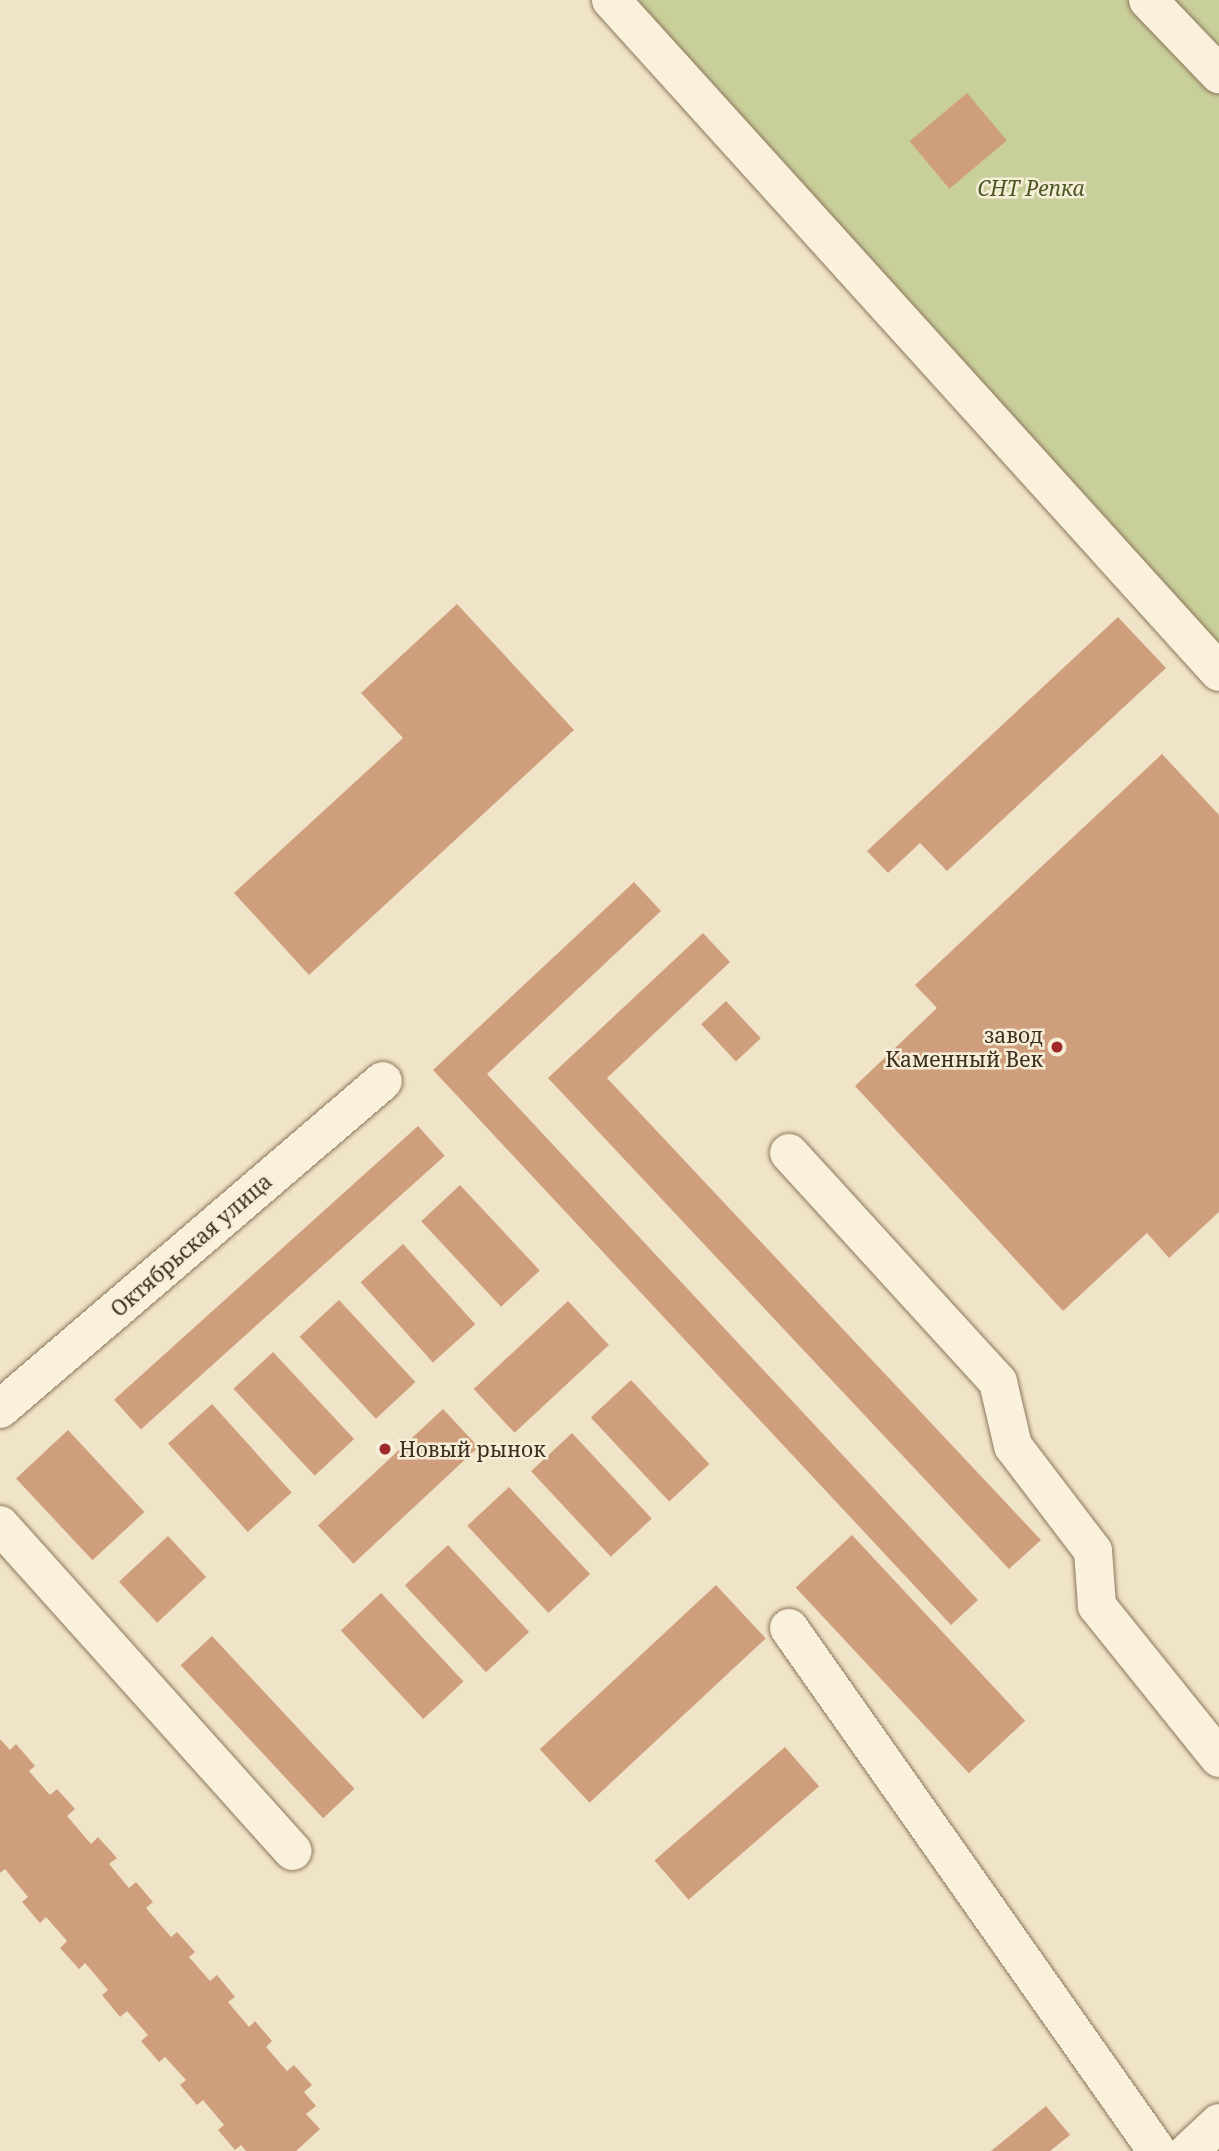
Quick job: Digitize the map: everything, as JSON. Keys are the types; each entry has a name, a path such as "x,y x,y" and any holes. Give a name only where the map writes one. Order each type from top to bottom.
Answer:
{"street":[{"path":"611,0 1219,672"},
{"path":"1148,0 1219,74"},
{"name":"Октябрьская улица","path":"0,1409 383,1081"},
{"path":"789,1153 998,1382 1013,1446 1093,1551 1097,1605 1219,1758"},
{"path":"0,1525 293,1851"},
{"path":"789,1628 1157,2151"},
{"path":"1189,2151 1219,2123"}],"green space":[{"name":"СНТ Репка","path":"606,0 1219,0 1219,672"}],"building":[{"path":"967,93 1007,140 949,189 910,141"},
{"path":"457,604 574,730 309,975 234,893 403,738 361,693"},
{"path":"1118,617 1166,668 947,871 920,843 888,873 867,851"},
{"name":"завод Каменный Век","path":"1162,754 1219,815 1219,1212 1169,1258 1147,1233 1063,1311 855,1086 937,1008 915,985"},
{"path":"634,882 661,911 487,1074 978,1600 951,1625 433,1070"},
{"path":"703,933 730,962 607,1078 1041,1540 1009,1569 548,1078"},
{"path":"726,1001 761,1038 736,1061 701,1024"},
{"path":"418,1126 445,1156 141,1429 114,1400"},
{"path":"460,1185 540,1271 501,1307 421,1221"},
{"path":"403,1244 475,1324 433,1362 361,1282"},
{"path":"339,1300 415,1382 376,1419 300,1337"},
{"path":"568,1301 609,1345 515,1433 474,1389"},
{"path":"273,1352 354,1439 315,1476 234,1389"},
{"path":"631,1380 709,1464 669,1502 591,1418"},
{"path":"212,1404 292,1492 248,1532 168,1443"},
{"path":"443,1409 478,1447 353,1564 318,1526"},
{"path":"68,1430 144,1512 92,1560 16,1478"},
{"path":"572,1433 652,1519 611,1557 531,1471"},
{"path":"509,1487 590,1574 548,1613 467,1526"},
{"path":"852,1535 1025,1721 969,1773 796,1588"},
{"path":"168,1536 206,1577 157,1623 119,1582"},
{"path":"448,1545 529,1632 486,1672 405,1585"},
{"path":"716,1585 766,1638 590,1803 540,1749"},
{"path":"381,1593 464,1681 423,1719 341,1631"},
{"path":"212,1636 355,1789 323,1818 181,1665"},
{"path":"0,1739 10,1750 16,1744 35,1766 29,1771 50,1795 57,1789 75,1809 67,1816 91,1844 98,1837 117,1858 109,1864 129,1888 136,1882 153,1902 146,1908 171,1937 177,1932 195,1952 189,1957 210,1981 217,1975 235,1997 228,2002 249,2027 255,2021 272,2041 266,2047 287,2071 294,2065 312,2085 304,2092 316,2106 306,2114 320,2129 296,2151 246,2151 241,2145 235,2150 218,2130 224,2125 203,2100 197,2105 180,2085 186,2080 165,2057 159,2062 141,2041 148,2035 127,2011 120,2017 102,1995 108,1990 85,1963 79,1969 60,1948 67,1941 46,1917 40,1923 22,1902 28,1897 5,1869 0,1873"},
{"path":"785,1747 819,1786 689,1900 654,1860"},
{"path":"1046,2106 1070,2135 1050,2151 991,2151"}],"place":[{"name":"завод Каменный Век","path":"1057,1047"},
{"name":"Новый рынок","path":"385,1449"}]}
